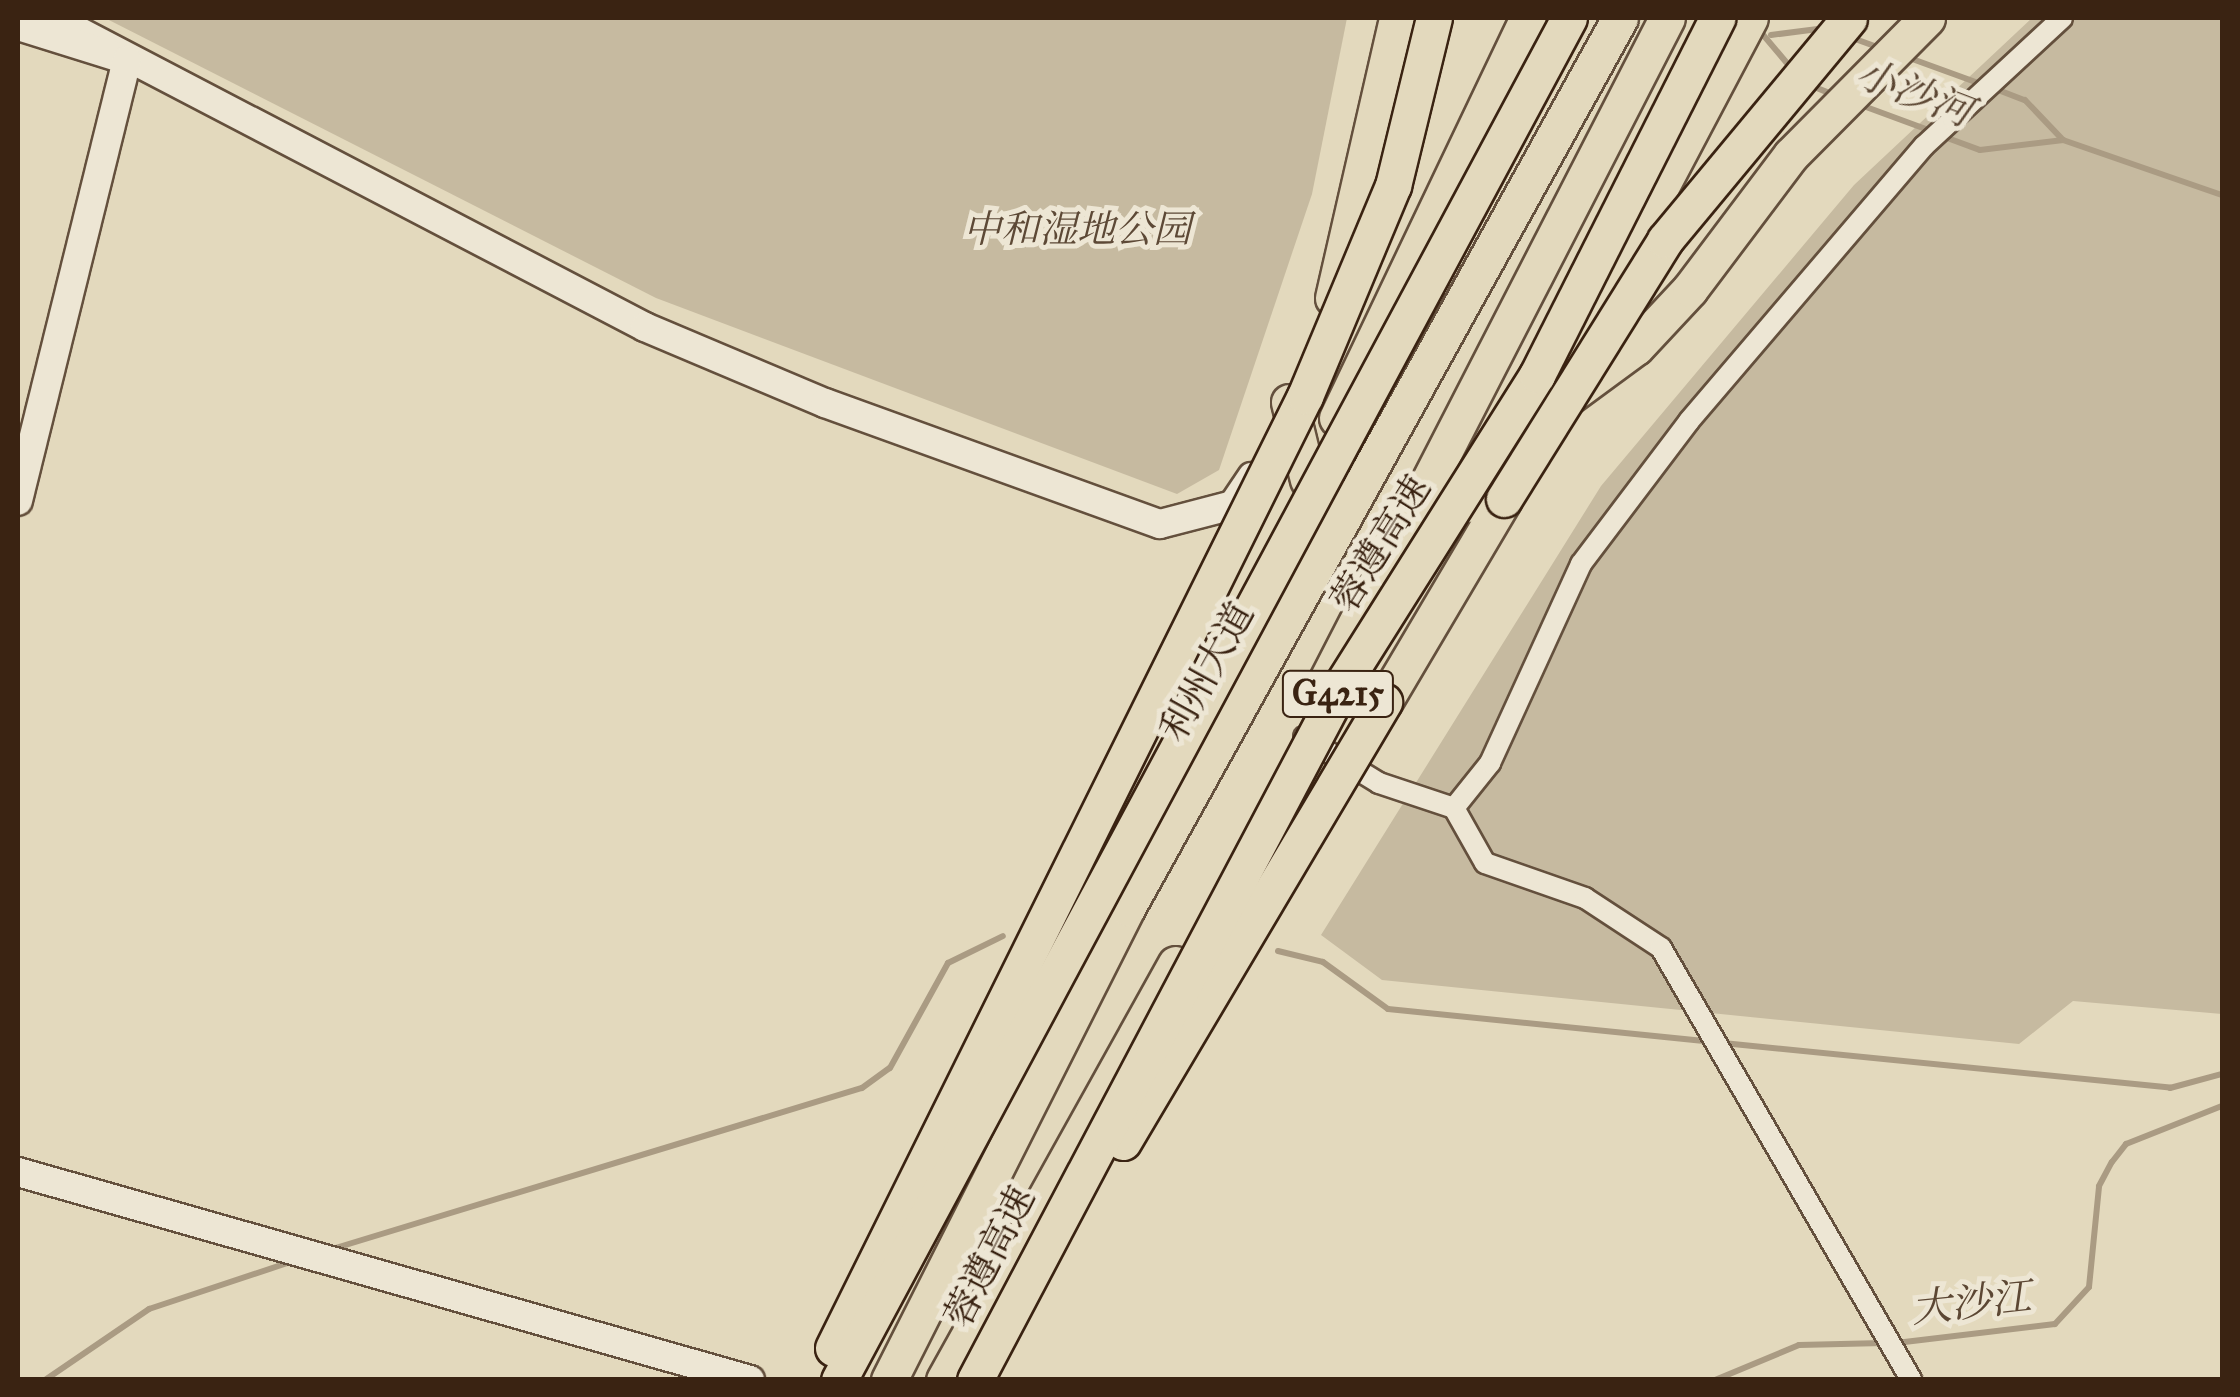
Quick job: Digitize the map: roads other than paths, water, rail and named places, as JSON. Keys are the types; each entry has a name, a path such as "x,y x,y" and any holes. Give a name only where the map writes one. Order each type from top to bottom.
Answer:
{"highway":[{"path":"1333,298 1398,18"},
{"path":"825,1380 838,1332 1305,396 1393,186 1434,18"},
{"path":"1308,480 1528,18"},
{"name":"蓉遵高速","path":"839,1380 1569,18"},
{"name":"利州大道","path":"889,1380 1038,1076 1302,584 1620,18"},
{"name":"蓉遵高速","path":"982,1364 1343,683 1537,375 1716,18"},
{"path":"1325,684 1539,418 1750,18"},
{"path":"982,1364 1074,1225 1573,382 1665,240 1849,18"},
{"path":"1539,418 1663,318 1824,118 1927,18"},
{"path":"944,1380 1325,684 1664,23"},
{"path":"1287,396 1308,480 1302,584"}],"main road":[{"path":"53,18 127,60 735,368 1160,524 1234,506 1333,298"},
{"path":"18,26 127,60"},
{"path":"18,501 127,60"},
{"path":"18,1172 372,1267 750,1380"}],"street":[{"path":"1454,808 1490,763 1581,564 1689,421 1924,146 2062,18"},
{"path":"1298,733 1379,783 1454,808 1485,863 1585,898 1662,948 1907,1373"}],"waterway":[{"name":"小沙河","path":"1771,35 1826,28"},
{"name":"小沙河","path":"1759,30 1792,69"},
{"name":"小沙河","path":"1847,36 1883,49"},
{"name":"小沙河","path":"1904,56 1981,84"},
{"name":"小沙河","path":"1807,84 1832,94"},
{"name":"小沙河","path":"1993,88 2025,100 2062,139"},
{"name":"小沙河","path":"1858,104 1931,131"},
{"name":"小沙河","path":"1942,136 1980,150 2063,140 2222,195"},
{"path":"329,1250 862,1088 890,1068 948,963 1003,936"},
{"path":"1278,951 1323,962 1388,1009 1711,1042"},
{"path":"1723,1043 2170,1088 2222,1074"},
{"name":"大沙江","path":"1896,1343 2055,1324 2089,1287 2099,1186 2112,1162 2126,1144 2222,1106"},
{"path":"45,1380 149,1309 293,1261"},
{"name":"大沙江","path":"1715,1380 1799,1345 1883,1343"}],"park label":[{"name":"中和湿地公园","path":"1077,230"}]}
